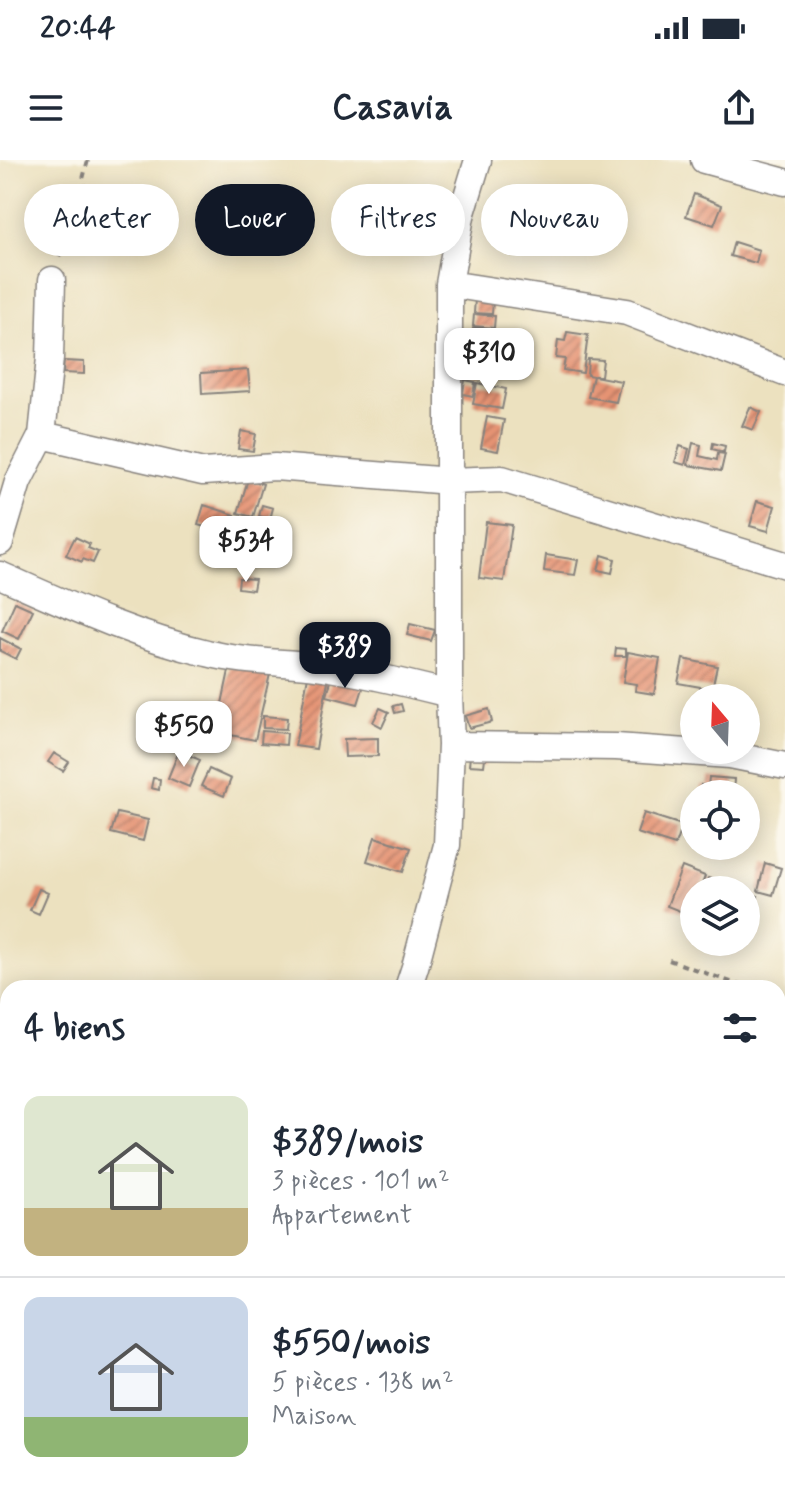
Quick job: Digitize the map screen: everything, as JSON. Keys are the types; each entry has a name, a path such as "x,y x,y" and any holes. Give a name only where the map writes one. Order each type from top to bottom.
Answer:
{"street":[{"path":"411,980 447,845 451,745 449,284 461,216 478,160"},
{"path":"704,160 785,182"},
{"path":"0,542 9,479 42,435 50,358 52,280"},
{"path":"449,284 627,312 785,373"},
{"path":"42,435 203,472 275,467 450,481 502,479 785,565"},
{"path":"0,575 115,626 162,642 211,654 320,667 449,694"},
{"path":"451,745 616,747 730,755 785,766"}],"path":[{"path":"52,280 54,264 80,217 85,199 83,179 88,160"},
{"path":"669,960 725,980"}],"building":[{"path":"694,194 722,205 714,225 686,216"},
{"path":"734,242 759,250 756,263 730,256"},
{"path":"475,299 493,301 492,314 474,313"},
{"path":"474,314 495,316 494,328 473,326"},
{"path":"473,328 492,330 491,341 472,339"},
{"path":"567,332 588,335 583,373 563,370 565,359 556,358 558,340 565,341"},
{"path":"473,340 489,344 487,352 471,349"},
{"path":"470,358 484,360 481,376 467,374"},
{"path":"588,359 603,360 601,376 594,376 621,381 616,402 588,397 593,376 587,375"},
{"path":"64,361 84,362 84,374 63,373"},
{"path":"248,370 250,391 202,394 201,373"},
{"path":"465,380 475,382 473,396 463,394"},
{"path":"477,383 506,389 502,409 473,404"},
{"path":"750,407 761,412 753,430 742,426"},
{"path":"487,417 504,420 498,451 481,448"},
{"path":"241,431 256,434 253,451 238,449"},
{"path":"693,443 701,445 699,456 717,460 718,453 725,454 721,471 688,465"},
{"path":"713,443 725,446 724,452 712,449"},
{"path":"680,446 689,449 685,465 675,462"},
{"path":"248,479 263,484 253,517 238,513"},
{"path":"757,501 775,506 768,531 750,526"},
{"path":"204,505 235,515 229,534 198,525"},
{"path":"262,505 273,508 270,519 259,516"},
{"path":"486,522 512,525 504,581 479,578"},
{"path":"75,537 98,552 93,563 66,555"},
{"path":"546,555 578,560 575,575 544,571"},
{"path":"602,555 615,559 612,573 598,570"},
{"path":"239,578 255,579 253,590 238,588"},
{"path":"15,602 33,610 19,639 2,631"},
{"path":"410,624 435,630 431,641 407,635"},
{"path":"0,638 21,649 16,659 0,651"},
{"path":"616,648 626,649 626,656 615,656"},
{"path":"628,652 660,658 654,694 635,691 636,684 623,682"},
{"path":"683,659 717,666 713,684 678,683"},
{"path":"230,666 270,674 255,740 216,732"},
{"path":"309,671 329,675 316,749 295,746"},
{"path":"332,677 364,685 358,704 327,696"},
{"path":"401,704 403,711 395,713 393,706"},
{"path":"380,708 389,712 382,727 373,722"},
{"path":"489,709 492,722 469,728 465,716"},
{"path":"263,716 287,718 286,729 263,728"},
{"path":"262,731 287,733 286,745 261,743"},
{"path":"378,738 378,756 345,757 344,739"},
{"path":"179,751 200,760 189,787 168,778"},
{"path":"54,753 69,762 63,771 48,762"},
{"path":"470,757 485,758 484,766 469,765"},
{"path":"209,769 231,779 224,796 201,786"},
{"path":"709,777 734,779 734,780 709,780"},
{"path":"153,778 160,779 159,790 151,788"},
{"path":"117,813 148,820 143,841 111,833"},
{"path":"644,813 680,824 675,845 637,833"},
{"path":"375,837 411,848 403,872 367,861"},
{"path":"765,863 781,868 773,895 760,892"},
{"path":"682,867 705,876 680,876 680,911 667,906"},
{"path":"39,889 48,893 39,914 30,910"}]}
